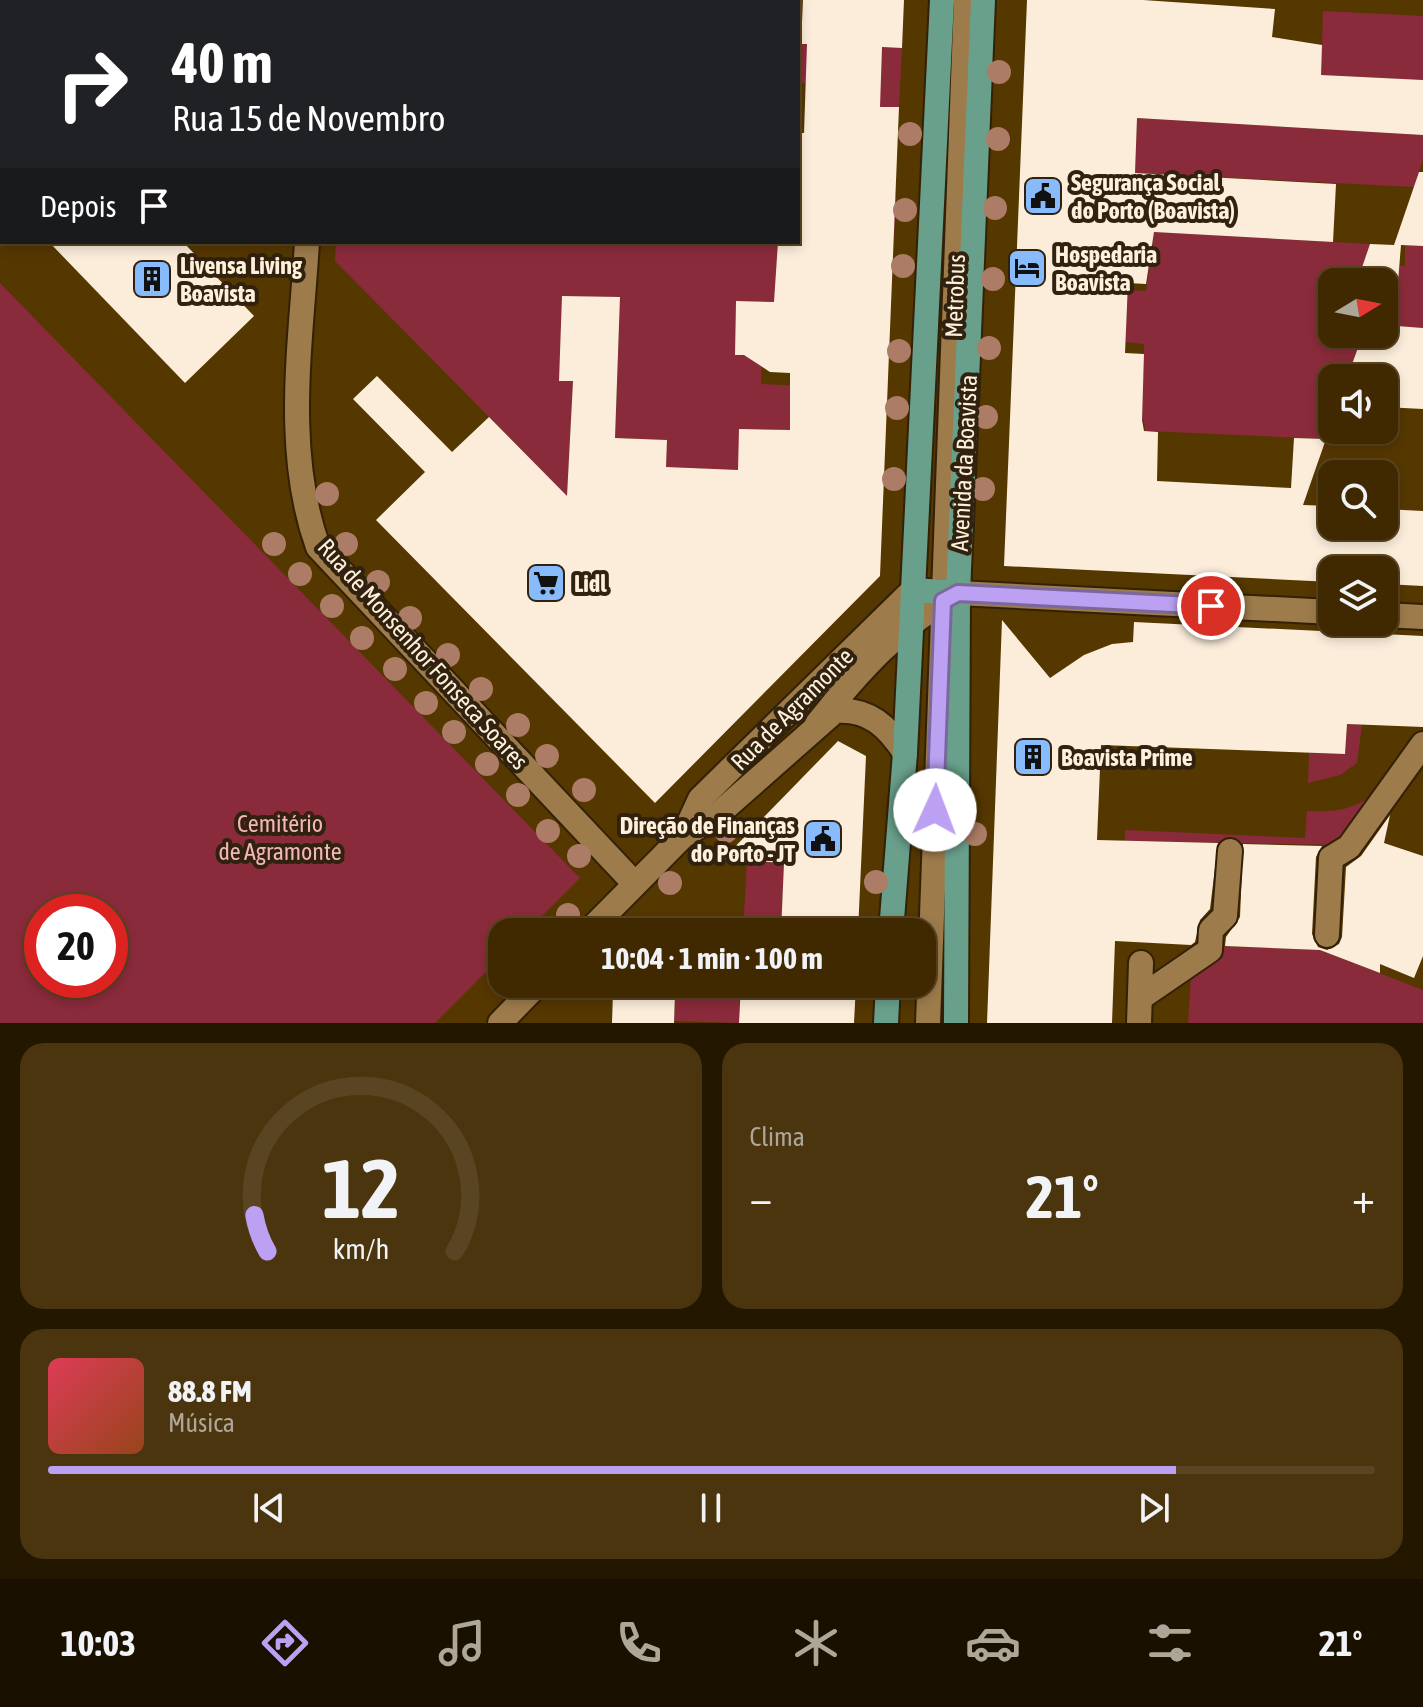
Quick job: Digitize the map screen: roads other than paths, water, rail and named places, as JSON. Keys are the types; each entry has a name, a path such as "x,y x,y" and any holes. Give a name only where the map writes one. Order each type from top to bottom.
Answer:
{"main road":[{"name":"Avenida da Boavista","path":"893,918 895,857 905,753 942,0"},
{"name":"Avenida da Boavista","path":"956,1023 948,595 983,0"},
{"path":"913,590 948,595"},
{"path":"886,1023 887,998"}],"street":[{"name":"Metrobus","path":"928,1023 948,595 966,0"},
{"name":"Rua de Monsenhor Fonseca Soares","path":"307,244 298,460 305,509 318,547 635,884"},
{"name":"Rua de Agramonte","path":"683,836 700,799 913,590"},
{"name":"Rua de Agramonte","path":"817,724 855,677 911,624 948,595"},
{"path":"948,595 1318,611"},
{"path":"1398,616 1423,617"},
{"name":"Rua de Agramonte","path":"602,918 683,836 716,816 835,711 851,710 868,714 890,731 905,753"},
{"path":"1327,935 1331,858 1349,847 1423,744"},
{"path":"1140,998 1210,950 1211,930 1225,916 1230,851"},
{"path":"1139,1023 1141,963"},
{"path":"500,1023 524,998"},
{"path":"895,998 895,1023"}],"place":[{"name":"Segurança Social do Porto (Boavista)","path":"1043,196"},
{"name":"Hospedaria Boavista","path":"1027,268"},
{"name":"Livensa Living Boavista","path":"152,279"},
{"name":"Lidl","path":"546,583"},
{"name":"Boavista Prime","path":"1033,757"},
{"name":"Direção de Finanças do Porto - JT","path":"823,839"}],"park label":[{"name":"Cemitério de Agramonte","path":"280,837"}]}
